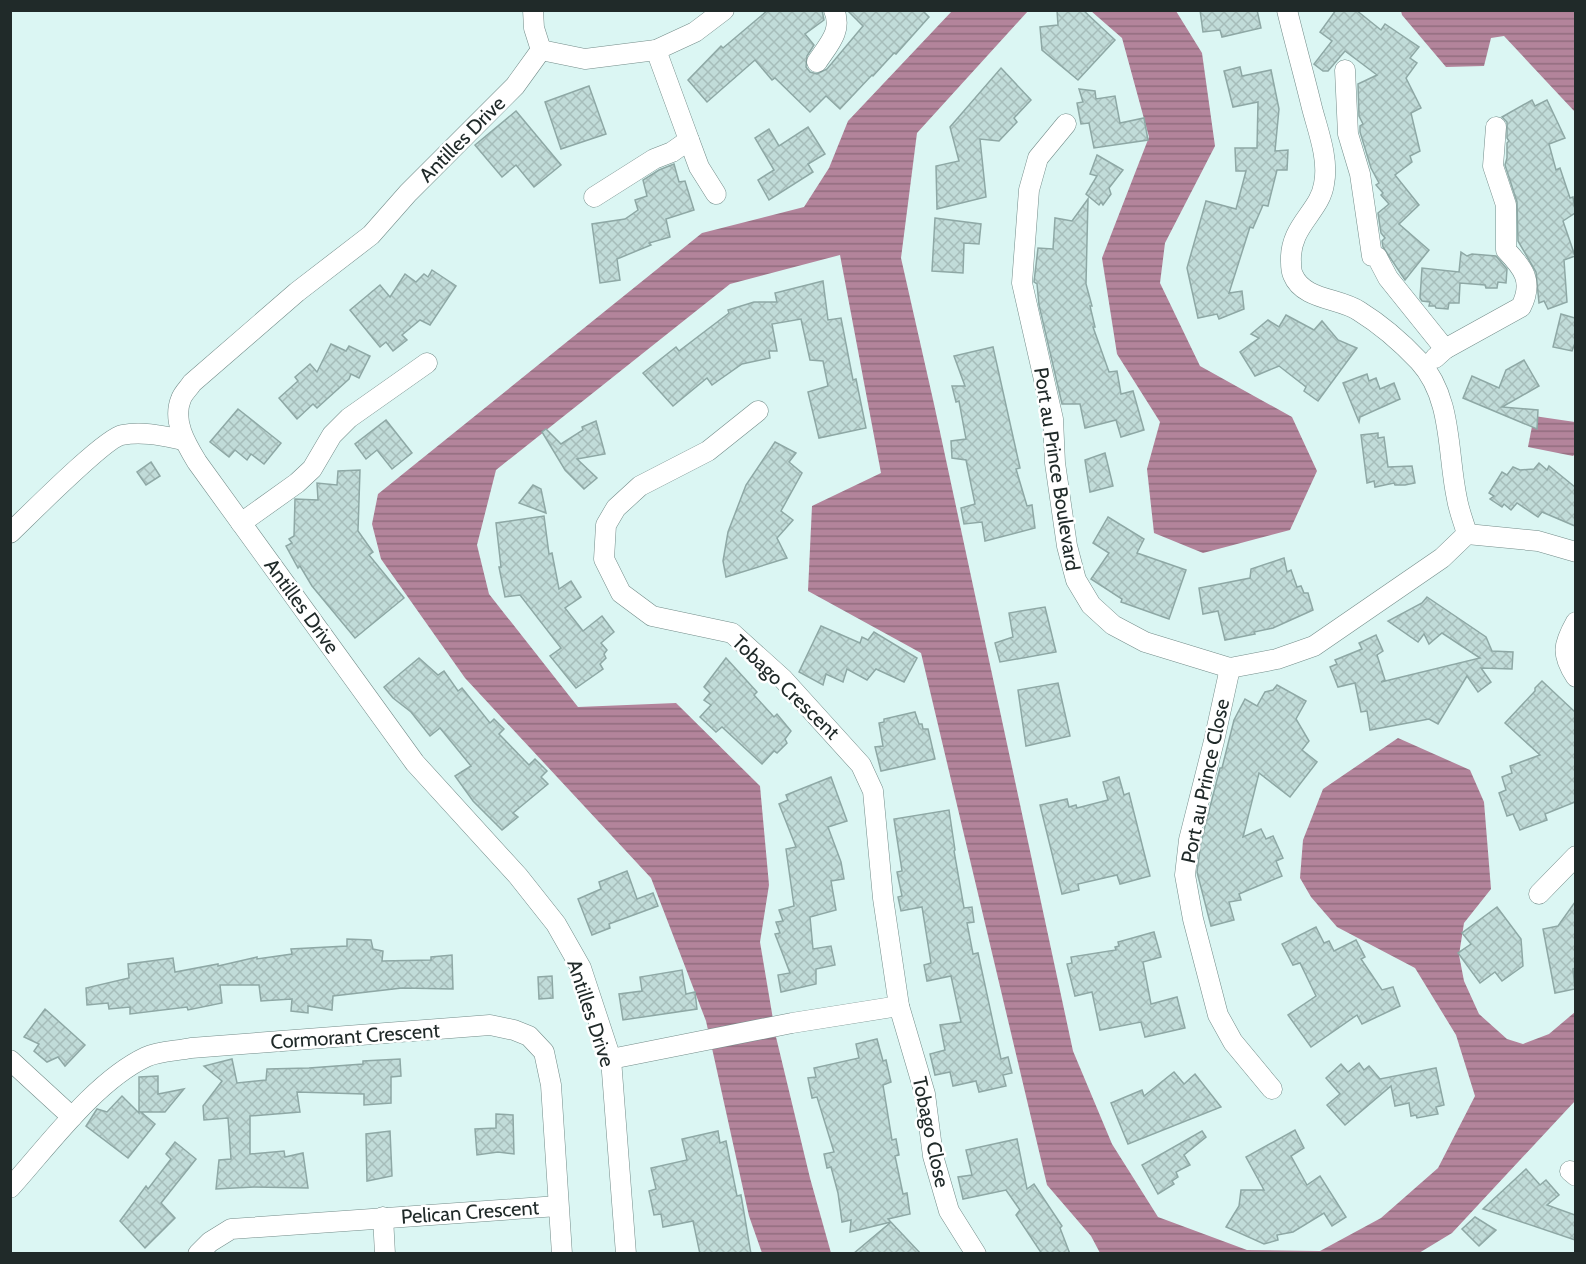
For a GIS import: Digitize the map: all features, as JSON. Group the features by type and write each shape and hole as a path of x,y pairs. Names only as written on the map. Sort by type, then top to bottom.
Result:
{"street":[{"path":"533,10 534,27 541,50 585,59 656,50 695,32 724,10"},
{"path":"817,62 836,34 837,17 834,10"},
{"path":"1287,10 1323,152 1325,183 1319,198 1305,217 1290,253 1292,273 1296,282 1327,299 1358,309 1419,361 1436,385 1449,441 1457,499 1467,534 1538,541 1575,552"},
{"name":"Antilles Drive","path":"541,50 515,86 408,192 371,235 297,292 192,383 181,399 179,419 183,440 415,763 518,876 556,924 581,968 611,1059 626,1254"},
{"path":"656,50 699,167 716,194"},
{"path":"1345,70 1348,134 1360,174 1372,256 1377,257 1388,278 1445,349"},
{"name":"Port au Prince Boulevard","path":"1066,124 1038,158 1029,190 1022,283 1053,420 1067,546 1076,580 1091,605 1113,625 1145,642 1230,668 1277,659 1314,646 1443,558 1467,534"},
{"path":"1424,368 1445,349 1521,307 1527,290 1523,269 1506,250 1506,205 1493,166 1496,127"},
{"path":"594,196 689,140"},
{"path":"241,523 297,483 312,469 332,435 349,418 427,363"},
{"name":"Tobago Crescent","path":"758,411 708,451 640,486 616,508 606,525 604,559 621,593 652,616 732,633 783,679 861,765 873,791 883,898 899,1006"},
{"path":"10,533 68,478 119,435 142,433 183,440"},
{"path":"1575,622 1566,641 1564,652 1567,664 1575,677"},
{"name":"Port au Prince Close","path":"1230,668 1189,840 1185,875 1192,919 1218,1015 1233,1042 1272,1089"},
{"path":"1539,894 1575,856"},
{"path":"611,1059 792,1023 899,1006"},
{"name":"Tobago Close","path":"899,1006 926,1094 933,1156 949,1211 976,1254"},
{"name":"Cormorant Crescent","path":"10,1188 72,1118 122,1070 148,1056 191,1048 490,1025 529,1036 544,1052 551,1085 562,1254"},
{"path":"10,1060 72,1118"},
{"name":"Pelican Crescent","path":"198,1254 210,1242 231,1229 558,1206"},
{"name":"Pelican Crescent","path":"383,1217 385,1254"}],"shaded area":[{"path":"952,11 1028,11 917,133 901,258 1073,1051 1112,1144 1158,1217 1247,1250 1320,1251 1381,1218 1438,1168 1475,1096 1456,1035 1415,968 1337,927 1311,897 1300,878 1303,840 1323,789 1398,738 1470,770 1484,802 1491,889 1464,923 1459,955 1464,981 1479,1014 1507,1039 1523,1044 1549,1034 1575,1012 1575,1101 1452,1233 1419,1253 1100,1253 1091,1236 1047,1185 921,653 808,591 812,506 881,473 840,255 730,284 496,470 477,545 489,594 578,707 676,703 760,786 769,885 760,942 776,1037 810,1178 831,1253 762,1253 749,1216 706,1021 651,878 465,678 381,559 372,524 378,494 702,233 804,207 829,168 848,121"},
{"path":"1091,11 1176,11 1202,53 1215,146 1165,243 1160,283 1200,366 1292,417 1317,471 1290,530 1203,553 1154,533 1147,469 1160,422 1117,354 1102,258 1149,137 1122,38"},
{"path":"1401,11 1575,11 1575,112 1504,36 1491,38 1484,66 1446,67"},
{"path":"1534,416 1575,422 1575,454 1573,456 1528,447"}],"building":[{"path":"768,10 822,10 824,20 805,34 814,45 807,56 806,67 810,72 817,74 827,69 863,26 847,10 922,10 929,17 896,54 894,53 840,109 826,96 810,112 775,78 772,80 755,60 707,102 688,80 721,46 723,48"},
{"path":"1057,10 1083,10 1115,40 1078,80 1042,50 1040,27 1058,25"},
{"path":"1200,10 1257,10 1261,28 1222,37 1220,30 1203,32"},
{"path":"1336,10 1356,10 1381,30 1385,24 1419,47 1410,58 1417,63 1406,78 1421,108 1411,113 1420,151 1410,156 1412,162 1395,175 1419,205 1399,224 1429,250 1405,280 1383,247 1382,241 1385,238 1381,233 1378,213 1389,204 1376,185 1379,183 1371,168 1360,132 1360,126 1363,124 1359,116 1358,84 1377,75 1345,51 1328,71 1323,71 1314,64 1332,41 1320,32"},
{"path":"1240,67 1242,76 1271,70 1279,109 1275,151 1288,150 1287,170 1277,170 1268,206 1263,205 1253,228 1250,227 1229,293 1242,291 1244,309 1219,319 1217,314 1198,318 1187,268 1206,201 1236,209 1246,171 1236,171 1235,148 1257,148 1258,102 1233,107 1224,71"},
{"path":"1001,68 1031,100 1014,118 1017,122 999,141 980,139 986,197 937,209 936,166 959,161 950,127"},
{"path":"589,86 606,134 561,149 545,102"},
{"path":"1079,89 1095,91 1096,99 1115,96 1120,123 1144,118 1148,140 1094,148 1089,123 1081,124 1077,103 1083,102"},
{"path":"1532,100 1535,106 1547,100 1565,138 1549,144 1556,170 1560,168 1570,198 1573,197 1575,210 1575,213 1563,221 1575,256 1564,260 1567,302 1548,309 1544,301 1539,303 1536,272 1518,241 1517,202 1505,165 1509,141 1507,122 1502,117"},
{"path":"516,111 561,165 534,187 516,165 502,177 475,145"},
{"path":"808,127 825,154 808,164 813,172 769,200 758,180 774,170 755,138 769,129 779,146"},
{"path":"1097,155 1123,170 1109,188 1111,194 1103,205 1101,202 1099,205 1086,194 1097,176 1090,174"},
{"path":"674,164 679,182 685,181 694,210 666,219 670,237 649,243 651,245 617,259 620,280 600,283 592,224 625,219 638,210 635,200 647,196 643,180"},
{"path":"1088,199 1086,284 1092,306 1090,306 1095,327 1093,327 1109,372 1117,371 1121,394 1133,391 1144,430 1121,437 1116,420 1085,428 1080,404 1062,404 1039,305 1037,284 1034,282 1038,248 1053,249 1055,218 1072,221"},
{"path":"935,218 981,224 979,244 964,243 963,273 932,271"},
{"path":"1461,252 1467,256 1472,254 1496,256 1507,269 1506,283 1498,282 1497,288 1486,288 1485,285 1460,283 1459,303 1449,303 1448,309 1429,306 1430,302 1422,301 1420,298 1422,268 1459,272"},
{"path":"432,270 456,286 430,325 420,320 402,335 407,340 393,351 386,342 380,347 350,310 380,285 390,297 405,274 416,282 424,274 428,277"},
{"path":"823,281 828,320 841,318 853,380 856,379 866,428 819,438 808,392 828,386 823,361 810,360 801,319 772,324 777,351 769,351 770,358 742,364 712,385 707,378 673,406 643,373 676,347 679,351 729,313 728,310 754,302 777,302 775,293"},
{"path":"1561,314 1575,318 1575,343 1572,351 1553,347"},
{"path":"1286,315 1314,330 1322,321 1338,340 1357,348 1318,401 1304,391 1306,387 1279,366 1255,376 1240,352 1259,338 1251,334 1268,320 1279,327"},
{"path":"331,344 346,351 349,346 370,356 359,378 351,374 349,379 317,408 313,404 297,419 279,398 298,381 295,377 310,364 317,372"},
{"path":"993,347 1020,468 1016,469 1027,506 1032,505 1035,528 985,541 982,522 964,524 961,508 975,504 966,460 952,458 951,441 966,439 959,401 956,402 952,386 965,386 954,356"},
{"path":"1524,360 1539,386 1502,407 1538,410 1537,429 1463,398 1472,376 1499,388 1506,370"},
{"path":"1367,374 1369,381 1376,378 1380,389 1394,383 1400,399 1360,417 1359,422 1343,383"},
{"path":"238,409 281,443 264,464 251,454 247,460 235,450 229,457 210,442"},
{"path":"386,420 412,453 392,469 377,450 366,459 355,444"},
{"path":"596,421 605,454 577,459 597,478 584,489 565,470 542,432 546,429 561,444 583,430 582,427"},
{"path":"1378,433 1378,438 1384,437 1388,467 1412,466 1415,483 1395,485 1394,483 1375,487 1374,481 1367,483 1361,435"},
{"path":"775,442 796,453 789,462 802,473 781,511 793,520 777,538 787,558 726,577 723,561 728,532 746,485"},
{"path":"1105,453 1113,486 1090,492 1085,460"},
{"path":"151,462 160,476 146,485 137,472"},
{"path":"1539,463 1547,470 1549,466 1575,487 1575,526 1542,512 1538,517 1517,503 1511,510 1504,504 1502,507 1490,499 1494,496 1489,493 1502,472 1507,475 1513,467 1520,470 1534,469"},
{"path":"360,470 358,531 373,552 369,555 404,598 355,638 312,586 300,566 298,568 286,546 292,543 289,539 294,536 295,499 318,500 317,483 337,485 338,471"},
{"path":"533,485 541,489 546,513 519,503"},
{"path":"544,516 549,554 552,553 559,589 571,581 581,597 565,608 583,631 602,616 614,632 601,643 607,650 604,654 606,658 600,664 603,669 576,688 550,656 561,648 520,595 505,597 499,567 501,567 496,523"},
{"path":"1108,517 1144,539 1137,553 1186,570 1169,619 1121,602 1122,599 1091,579 1109,553 1093,543"},
{"path":"1284,558 1287,572 1291,570 1297,587 1301,586 1304,593 1308,593 1313,610 1273,628 1225,640 1218,611 1203,614 1199,588 1250,578 1251,569"},
{"path":"1427,597 1486,637 1492,651 1513,652 1512,669 1481,668 1491,682 1478,692 1467,676 1438,724 1429,719 1370,730 1367,711 1361,712 1355,683 1338,687 1330,667 1337,664 1335,660 1362,649 1359,643 1376,635 1383,651 1377,655 1385,680 1381,682 1480,658 1442,633 1429,644 1424,634 1418,642 1388,621 1422,603"},
{"path":"1045,607 1056,652 1000,662 995,643 1013,637 1009,613"},
{"path":"821,626 860,643 862,637 868,640 874,632 917,658 904,682 876,669 867,680 847,669 843,682 826,674 823,685 799,672"},
{"path":"419,658 438,675 444,671 458,691 462,688 490,723 494,719 504,729 499,734 529,765 535,759 547,771 541,777 548,784 513,813 518,817 502,830 473,801 455,776 471,766 440,728 430,736 411,712 393,698 384,687"},
{"path":"726,658 757,692 754,695 774,717 777,714 791,731 785,739 787,743 777,753 774,751 762,764 722,727 716,732 700,717 711,705 704,700 710,693 704,687"},
{"path":"1542,681 1575,712 1575,802 1545,814 1547,820 1520,830 1513,814 1507,816 1499,793 1506,790 1502,777 1512,773 1510,766 1540,755 1505,723"},
{"path":"1058,683 1070,736 1026,746 1018,690"},
{"path":"1277,685 1306,701 1296,719 1309,741 1302,750 1317,762 1290,797 1259,773 1243,837 1261,829 1266,839 1273,836 1283,858 1276,861 1282,876 1239,894 1241,900 1229,902 1234,920 1211,926 1197,872 1201,842 1220,768 1222,768 1234,720 1245,699 1257,706 1265,692 1273,690"},
{"path":"915,712 919,724 922,724 923,729 928,729 935,759 881,771 875,747 883,746 879,723 884,722 884,719"},
{"path":"831,777 847,821 828,827 841,862 844,879 831,881 836,910 810,917 813,949 831,946 835,965 816,969 816,984 781,992 778,975 790,973 775,934 780,933 776,922 783,921 779,910 794,906 786,849 796,847 779,804 788,800 786,795"},
{"path":"1119,777 1124,795 1129,793 1150,876 1120,884 1117,875 1078,884 1079,890 1062,894 1040,805 1067,799 1069,807 1076,805 1077,808 1108,800 1103,782"},
{"path":"949,810 964,908 972,907 974,922 967,923 973,954 978,953 1001,1059 1008,1057 1012,1073 1003,1075 1006,1086 979,1092 976,1081 953,1086 950,1072 935,1075 930,1054 945,1050 940,1025 961,1022 951,976 927,981 924,965 931,963 922,907 901,911 898,897 902,896 897,872 902,871 894,819"},
{"path":"627,871 637,899 653,893 658,906 609,924 610,928 592,935 578,899 601,889 599,882"},
{"path":"1575,902 1575,968 1573,969 1575,989 1555,993 1543,929 1558,926"},
{"path":"1497,907 1521,939 1523,966 1502,981 1495,972 1480,983 1458,953 1471,944 1462,933"},
{"path":"1316,927 1324,943 1329,941 1334,951 1356,940 1365,957 1361,959 1382,990 1393,987 1400,1006 1362,1024 1357,1015 1311,1047 1288,1015 1316,996 1300,963 1293,965 1282,944"},
{"path":"1154,932 1161,957 1143,962 1151,1004 1177,997 1185,1028 1145,1037 1141,1022 1100,1030 1092,992 1075,996 1067,964 1072,963 1071,957 1116,950 1115,947 1119,946 1118,942"},
{"path":"347,939 371,940 373,949 383,951 382,961 431,960 431,957 452,955 453,989 402,988 333,996 332,1010 308,1006 308,1013 291,1011 292,999 261,1001 259,985 220,985 222,1003 188,1010 187,1007 130,1014 130,1007 109,1009 108,1003 87,1005 86,988 129,978 128,964 173,958 175,972 218,964 218,966 257,957 257,959 292,954 291,949 347,946"},
{"path":"682,970 686,994 695,992 697,1009 623,1020 619,994 642,991 640,977"},
{"path":"552,976 553,998 539,999 538,977"},
{"path":"45,1009 85,1045 65,1066 58,1057 47,1062 34,1051 39,1044 24,1037"},
{"path":"877,1039 883,1061 886,1060 891,1082 883,1085 892,1140 896,1139 899,1155 895,1156 903,1194 907,1193 910,1214 888,1219 891,1222 850,1232 851,1220 842,1222 838,1193 831,1167 827,1168 824,1154 834,1152 817,1097 812,1098 808,1078 816,1077 814,1068 859,1058 856,1044"},
{"path":"232,1059 237,1083 266,1080 267,1069 363,1064 363,1061 400,1059 401,1076 391,1077 391,1103 364,1105 364,1094 297,1092 300,1112 250,1116 250,1154 284,1151 285,1157 303,1153 308,1188 216,1189 219,1160 231,1159 228,1118 204,1120 203,1106 222,1081 204,1066"},
{"path":"1359,1063 1364,1070 1369,1066 1380,1079 1436,1068 1444,1105 1436,1107 1438,1114 1417,1118 1416,1115 1411,1116 1409,1103 1395,1106 1391,1086 1345,1125 1327,1105 1340,1094 1326,1078 1341,1064 1348,1072"},
{"path":"1174,1072 1184,1084 1195,1074 1221,1107 1128,1144 1111,1103 1142,1090 1144,1096"},
{"path":"158,1076 158,1094 184,1089 165,1112 141,1112 155,1124 128,1158 86,1126 97,1109 107,1112 122,1096 139,1113 139,1077"},
{"path":"496,1114 513,1115 514,1154 498,1152 477,1155 475,1129 496,1128"},
{"path":"1295,1130 1304,1148 1291,1156 1307,1185 1320,1176 1346,1217 1332,1226 1324,1213 1293,1232 1277,1235 1278,1240 1264,1244 1226,1227 1239,1206 1241,1190 1264,1190 1246,1157"},
{"path":"390,1131 392,1176 367,1181 366,1134"},
{"path":"718,1131 720,1143 726,1141 737,1196 741,1195 751,1254 700,1254 693,1221 663,1227 661,1214 654,1215 649,1191 656,1189 651,1168 687,1160 682,1139"},
{"path":"1202,1131 1206,1137 1184,1155 1190,1165 1176,1172 1178,1177 1172,1181 1174,1184 1158,1194 1142,1165"},
{"path":"1017,1139 1027,1189 1034,1184 1062,1226 1060,1228 1070,1254 1042,1254 1016,1215 1020,1210 1006,1190 963,1199 958,1177 972,1175 966,1150"},
{"path":"175,1142 196,1159 161,1203 175,1218 145,1248 120,1221 146,1186 148,1189 171,1159 166,1154"},
{"path":"1526,1169 1540,1185 1546,1180 1559,1195 1547,1205 1575,1215 1575,1240 1483,1209"},
{"path":"1475,1217 1496,1230 1479,1246 1462,1229"},
{"path":"891,1222 921,1254 853,1254"}]}
